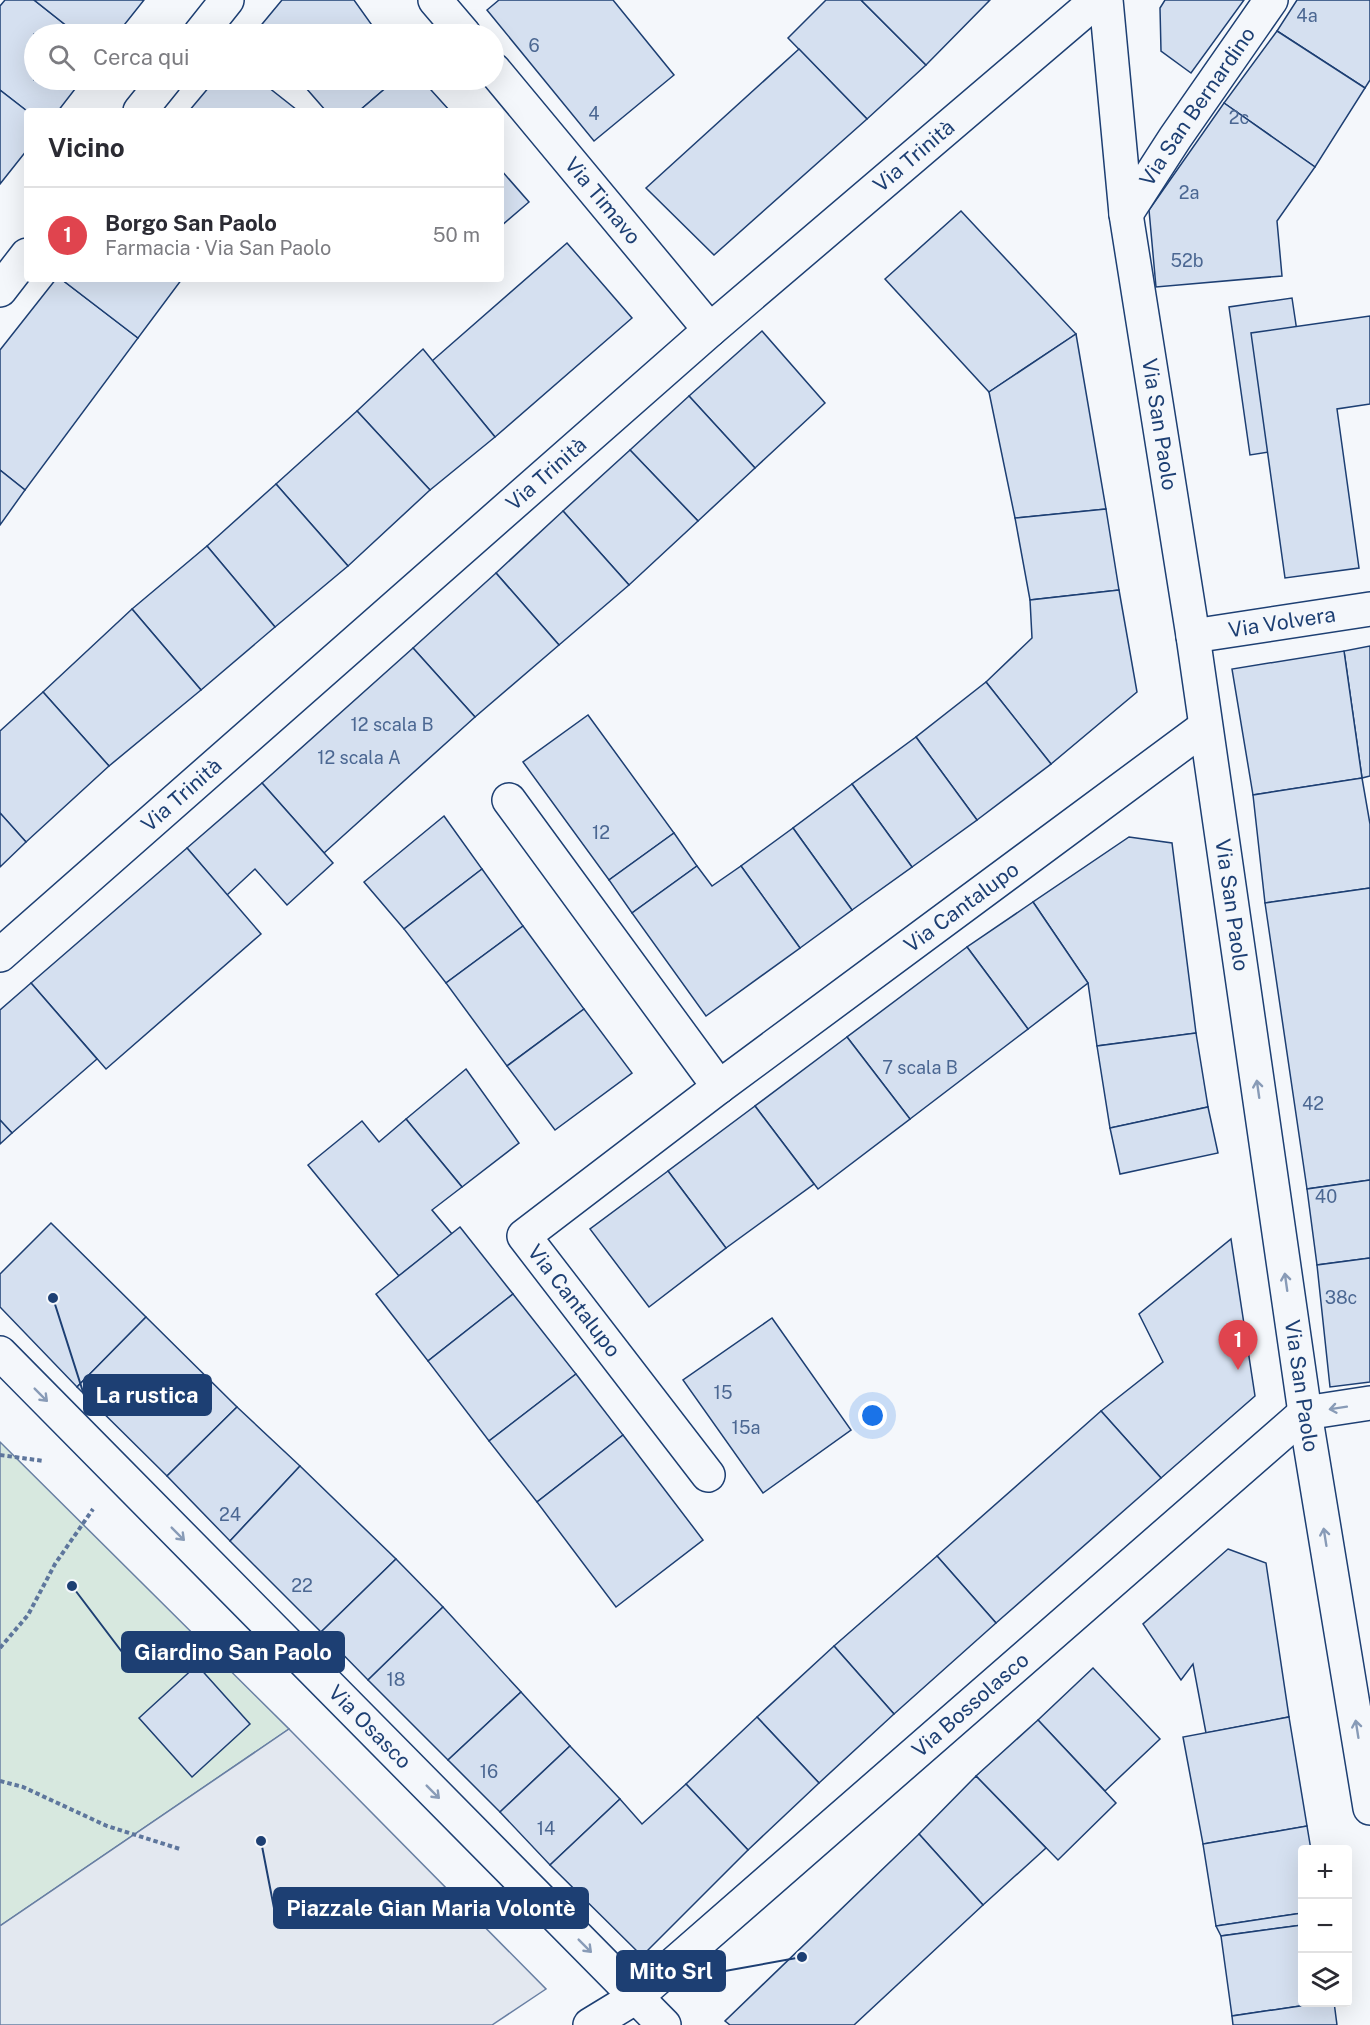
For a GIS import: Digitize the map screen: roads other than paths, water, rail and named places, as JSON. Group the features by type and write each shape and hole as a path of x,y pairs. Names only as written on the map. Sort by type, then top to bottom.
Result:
{"street":[{"path":"208,24 227,0"},
{"path":"435,0 455,24"},
{"name":"Via Trinità","path":"0,955 710,330 1097,0"},
{"name":"Via San Paolo","path":"1106,0 1126,214 1193,636 1305,1413 1370,1808"},
{"name":"Via San Bernardino","path":"1126,214 1175,138 1271,0"},
{"name":"Via Timavo","path":"504,82 710,330"},
{"path":"142,108 157,90"},
{"path":"0,290 24,259"},
{"name":"Via Volvera","path":"1193,636 1370,609"},
{"name":"Via Cantalupo","path":"708,1474 524,1236 719,1087 1205,727"},
{"path":"509,800 719,1087"},
{"name":"Via Osasco","path":"0,1353 117,1472 631,2011 664,2025"},
{"path":"1305,1413 1370,1404"},
{"name":"Via Bossolasco","path":"590,2025 631,2011 1305,1413"}],"place":[{"name":"La rustica","path":"53,1298"},
{"name":"Borgo San Paolo","path":"1238,1370"},
{"name":"Giardino San Paolo","path":"72,1586"},
{"name":"Piazzale Gian Maria Volontè","path":"261,1841"},
{"name":"Mito Srl","path":"802,1957"}]}
